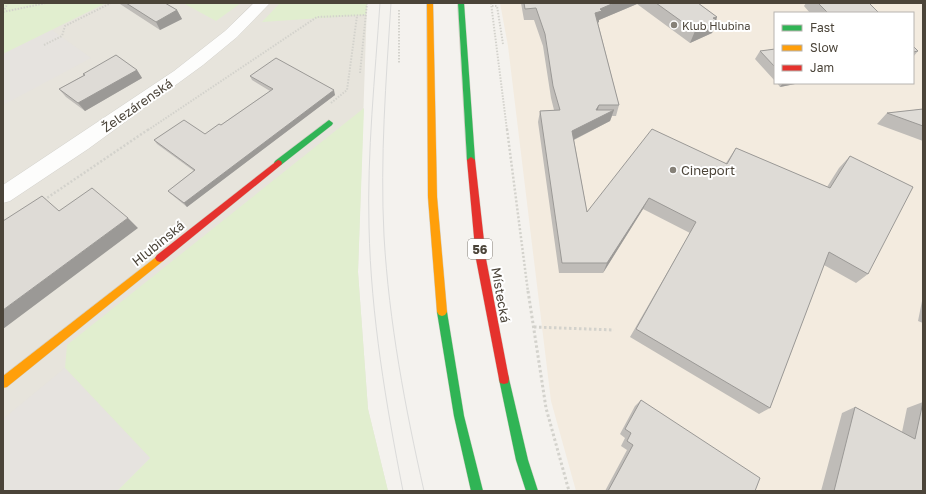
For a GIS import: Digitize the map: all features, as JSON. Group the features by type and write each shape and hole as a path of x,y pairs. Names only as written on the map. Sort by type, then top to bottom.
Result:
{"main road":[{"path":"430,3 432,186 439,276 450,363 470,464 477,491"},
{"name":"Místecká","path":"461,3 472,176 482,259 498,355 522,460 532,491"},
{"name":"Hlubinská","path":"3,382 329,123"}],"street":[{"name":"Železárenská","path":"3,195 35,176 190,68 242,25 262,3"}],"path":[{"path":"3,12 8,3"},
{"path":"3,12 46,3"},
{"path":"44,46 62,36 65,26 111,3"},
{"path":"360,73 367,3"},
{"path":"492,4 497,6 503,44"},
{"path":"492,4 500,82 546,408 569,491"},
{"path":"398,64 399,10"},
{"path":"42,201 317,17 366,15"},
{"path":"329,123 315,115 347,90 357,16"},
{"path":"534,327 614,330"}],"shaded area":[{"path":"3,3 367,3 358,272 368,409 388,491 3,491"},
{"path":"500,3 923,3 923,491 576,491 551,401 508,46"},
{"path":"52,30 91,58 3,105 3,54"},
{"path":"65,368 150,458 117,491 3,491 3,419"}],"green space":[{"path":"3,3 106,3 3,54"},
{"path":"183,3 241,3 216,21"},
{"path":"280,3 367,3 366,15 262,22"},
{"path":"364,108 358,272 368,409 388,491 117,491 150,458 65,368 67,345"}],"building":[{"path":"126,3 165,3 177,10 156,22"},
{"path":"524,3 614,3 600,9 602,11 595,13 619,105 599,105 596,110 614,110 572,131 587,212 652,129 727,164 736,148 830,188 850,156 913,187 868,274 829,252 770,408 636,329 696,222 649,198 607,263 562,263 540,111 560,110 553,86 545,34 536,8 525,9"},
{"path":"656,3 698,3 717,17 713,18 718,21 695,31"},
{"path":"818,3 869,3 878,12 827,12"},
{"path":"774,49 774,66 760,51"},
{"path":"116,55 137,70 78,103 59,89 85,75 83,74"},
{"path":"276,58 334,90 184,203 168,191 195,170 154,140 184,120 205,134 219,124 221,125 273,89 250,76"},
{"path":"923,109 923,126 887,113"},
{"path":"92,188 128,218 3,310 3,221 42,196 59,211"},
{"path":"641,400 760,478 755,491 608,491 633,445 627,441 631,433 625,429"},
{"path":"923,402 923,491 834,491 855,407 915,439"}],"tram line":[{"path":"380,3 369,171 370,260 380,360 403,491"},
{"path":"391,3 383,149 383,207 386,268 399,364 410,428 424,491"}],"traffic: fast":[{"path":"461,3 471,160"},
{"path":"278,163 329,123"},
{"path":"442,312 459,416 477,491"},
{"path":"504,379 522,460 532,491"}],"traffic: slow":[{"path":"430,3 432,197 442,312"},
{"path":"3,383 160,258"}],"traffic: jam":[{"path":"471,160 481,259 504,379"},
{"path":"160,258 278,163"}],"place":[{"name":"Klub Hlubina","path":"674,25"},
{"name":"Cineport","path":"673,170"}]}
